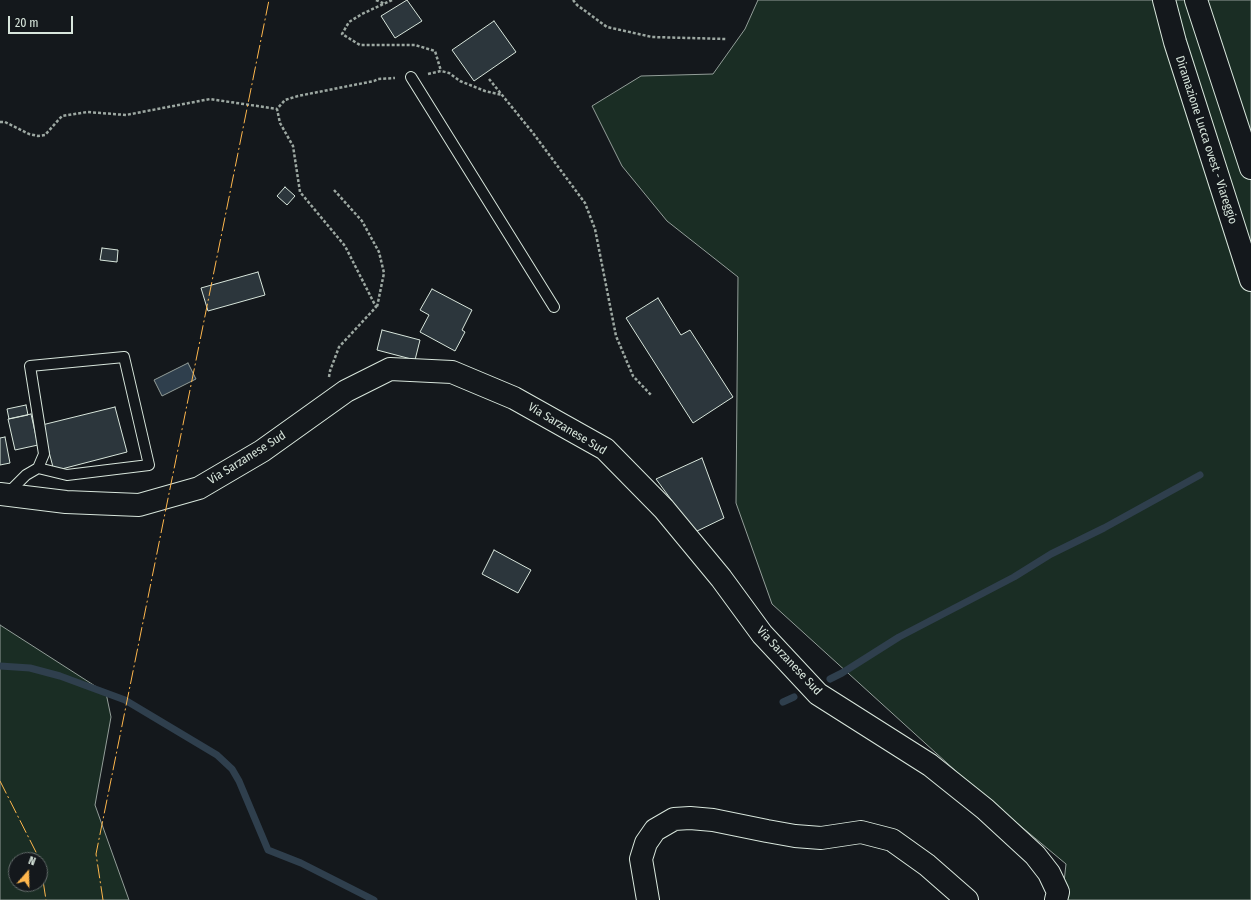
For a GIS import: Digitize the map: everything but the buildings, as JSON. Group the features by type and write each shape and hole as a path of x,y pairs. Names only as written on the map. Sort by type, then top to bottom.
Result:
{"main road":[{"name":"Diramazione Lucca ovest - Viareggio","path":"1164,0 1175,42 1251,280"},
{"path":"1199,9 1251,168"},
{"name":"Via Sarzanese Sud","path":"3,495 66,502 139,505 199,488 262,451 346,391 390,369 452,372 514,398 605,449 664,509 721,578 762,634 818,694 930,765 985,809 1040,861 1049,873 1058,892 1056,900"},
{"path":"648,900 641,859 646,843 656,830 674,820 690,818 714,820 794,836 821,838 860,832 892,840 927,865 966,900"}],"lane":[{"path":"411,77 554,307"},
{"path":"3,495 26,475 38,468 44,454 30,366 124,357 149,465 67,475 38,468"}],"path":[{"path":"376,0 385,4"},
{"path":"392,0 362,14 349,22 342,34 360,46 415,45 435,51 441,71"},
{"path":"573,0 577,5 607,27 652,37 726,39"},
{"path":"577,0 577,5"},
{"path":"376,307 345,246 300,192 293,146 280,123 277,109 284,100 298,96 378,79 411,77 441,71 460,81 485,91 502,95"},
{"path":"489,79 533,133 585,203 596,229 616,336 633,376 651,395"},
{"path":"0,122 4,122 29,134 38,136 45,135 62,116 86,112 126,115 210,99 277,109"},
{"path":"327,404 330,371 339,347 376,307 384,273 379,252 362,221 334,190"}],"green space":[{"path":"758,0 1251,0 1251,900 1062,900 1066,864 969,783 772,604 736,503 738,277 667,221 622,166 592,106 641,76 713,74 745,29"},
{"path":"0,625 106,693 111,717 95,805 129,900 0,900"}],"water":[{"path":"188,363 196,379 162,396 154,380"}],"waterway":[{"path":"830,679 899,637 1014,577 1051,554 1104,528 1200,475"},
{"path":"0,666 30,668 60,676 125,700 217,755 232,769 239,781 268,850 301,863 374,900"},
{"path":"783,702 794,697"}],"power":[{"path":"103,900 96,854 269,0"},
{"path":"0,781 36,852"},
{"path":"45,892 46,900"}]}
